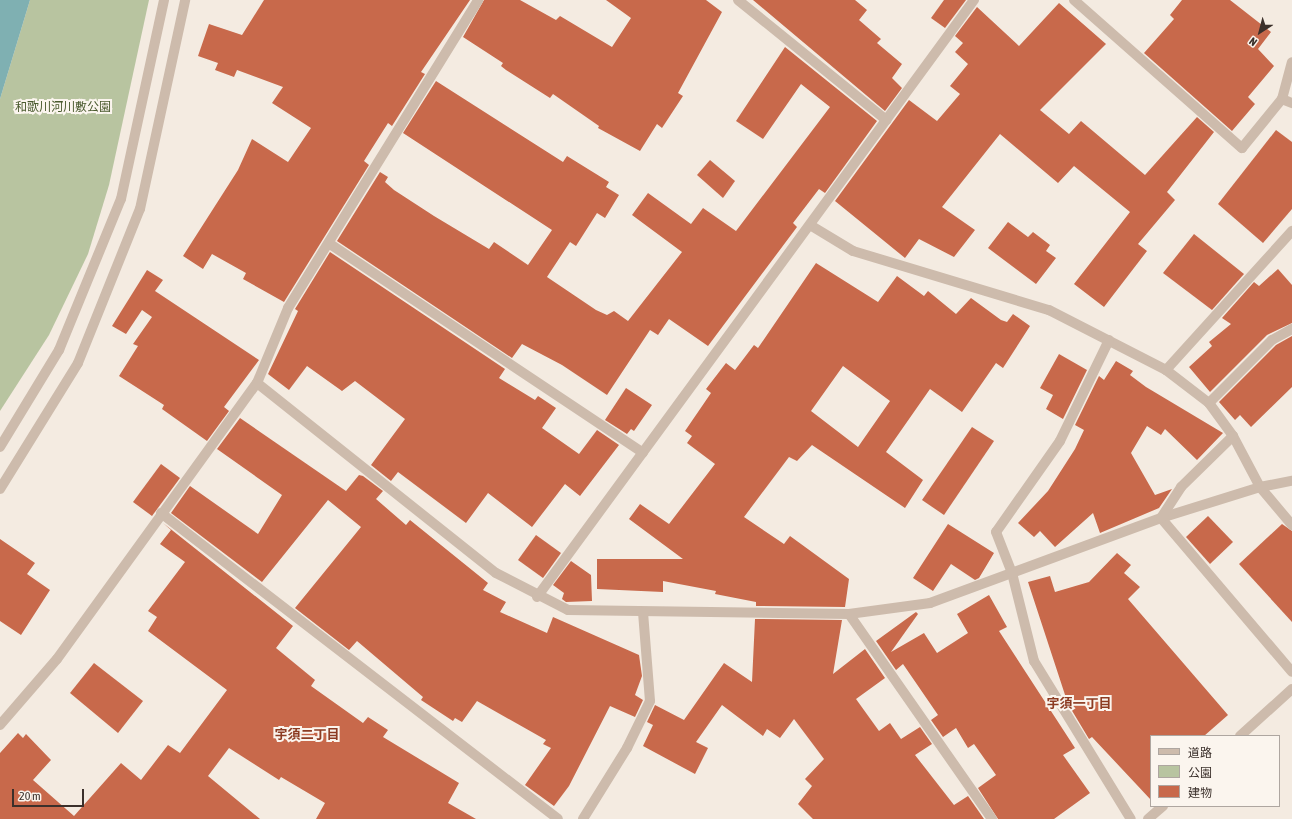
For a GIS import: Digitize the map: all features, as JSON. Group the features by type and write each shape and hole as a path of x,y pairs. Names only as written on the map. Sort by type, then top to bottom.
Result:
{"street":[{"path":"0,448 59,350 121,199 164,0"},
{"path":"0,488 78,363 140,209 186,0"},
{"path":"0,725 57,659 161,513 257,383 288,308 330,244 478,0"},
{"path":"738,0 886,120"},
{"path":"537,597 974,0"},
{"path":"1074,0 1242,148 1287,101 1292,62"},
{"path":"810,225 853,251 1049,310 1166,370 1209,402 1233,436 1260,487 1292,525"},
{"path":"1166,370 1292,230"},
{"path":"330,244 643,453"},
{"path":"1209,402 1272,340 1292,329"},
{"path":"1109,340 1060,441 996,532 1012,573 1034,661 1131,819"},
{"path":"257,383 496,573 537,597 568,610 848,614 930,602 1162,518 1260,487 1292,481"},
{"path":"1162,518 1181,488 1233,436"},
{"path":"161,513 558,819"},
{"path":"1162,518 1292,672"},
{"path":"583,819 627,748 650,701 643,612"},
{"path":"848,614 992,819"},
{"path":"1241,735 1292,689"},
{"path":"1148,819 1161,807"}],"green space":[{"name":"和歌川河川敷公園","path":"30,0 149,0 109,185 88,254 49,335 0,411 0,99"}],"water":[{"path":"0,0 30,0 0,99"}],"building":[{"path":"264,0 470,0 421,72 425,74 392,126 388,123 364,161 369,165 284,302 243,279 246,273 212,254 203,269 183,256 238,170 252,139 288,162 311,128 272,103 283,87 237,70 234,77 215,70 218,63 198,56 209,24 242,35"},
{"path":"484,0 520,0 556,20 560,16 612,47 631,18 606,0 706,0 722,12 678,93 683,96 662,128 657,124 640,151 598,128 599,126 553,94 550,98 506,70 501,66 503,63 463,37"},
{"path":"753,0 855,0 867,10 859,20 881,39 877,43 902,64 892,78 902,88 885,111"},
{"path":"944,0 966,0 945,28 931,18"},
{"path":"1182,0 1230,0 1271,32 1258,49 1274,66 1248,97 1255,104 1232,131 1144,53 1174,19 1170,15"},
{"path":"1059,3 1106,44 1040,110 1069,134 1081,121 1145,175 1197,117 1214,132 1167,192 1175,200 1138,244 1147,251 1104,307 1074,284 1130,212 1074,166 1058,183 1000,134 942,207 975,230 954,257 919,239 905,258 835,201 909,100 937,121 960,94 950,86 968,64 955,52 963,43 955,36 977,7 1019,46"},
{"path":"785,47 877,121 825,193 819,189 793,223 797,227 708,346 669,319 658,335 650,330 607,395 562,365 522,344 512,358 337,241 380,172 388,177 385,182 394,190 434,216 489,249 494,242 528,265 552,230 403,133 436,81 563,162 567,156 609,182 606,187 619,195 605,218 597,213 576,246 570,242 547,277 596,310 607,315 614,311 628,321 682,252 632,215 648,193 691,224 703,208 736,231 830,107 801,84 763,139 736,121"},
{"path":"1276,130 1292,142 1292,209 1263,243 1218,204"},
{"path":"710,160 735,181 723,198 697,175"},
{"path":"1008,222 1028,237 1033,232 1050,245 1046,251 1056,258 1036,284 988,248"},
{"path":"1194,234 1244,274 1212,310 1163,273"},
{"path":"330,252 505,369 499,378 535,400 538,396 556,408 542,428 579,454 597,430 619,445 580,496 565,484 532,527 488,493 466,523 398,472 391,481 371,465 405,419 355,381 342,391 307,366 289,390 268,374 298,311 295,309"},
{"path":"816,263 878,302 897,276 924,296 928,291 956,314 971,298 1001,320 1007,322 1013,314 1030,326 1003,368 996,363 962,412 930,389 886,452 923,480 905,508 812,445 797,461 789,457 744,517 784,544 790,536 849,579 845,607 756,606 756,602 715,594 716,591 663,581 663,592 597,589 597,559 683,559 629,519 640,504 669,524 715,464 687,443 692,436 685,431 711,393 706,389 726,363 735,370 754,345 758,348","holes":["843,366 890,401 858,447 811,411"]},
{"path":"1278,269 1292,285 1292,323 1267,335 1210,392 1189,367 1212,346 1209,342 1231,324 1222,318 1254,282 1259,286"},
{"path":"147,270 163,280 155,291 259,360 224,407 229,411 207,441 162,409 164,405 119,376 138,346 133,344 152,317 142,310 126,334 112,326"},
{"path":"1292,336 1292,387 1251,427 1240,415 1235,420 1219,402 1276,345"},
{"path":"1059,354 1087,370 1063,419 1046,409 1053,395 1040,388"},
{"path":"1116,361 1133,371 1130,375 1146,387 1223,433 1197,460 1165,429 1161,435 1147,426 1131,453 1155,495 1172,489 1159,508 1100,533 1093,513 1055,547 1040,531 1034,537 1018,523 1048,491 1075,449 1084,430 1075,425 1099,376 1104,380"},
{"path":"626,388 652,405 634,431 631,429 627,434 605,420"},
{"path":"240,418 346,491 359,475 363,476 383,491 376,499 406,525 410,520 488,583 483,590 506,602 500,612 547,633 553,617 639,655 642,676 635,695 643,700 635,717 610,706 569,786 554,806 525,785 551,748 543,744 546,740 477,701 462,722 455,718 453,721 421,700 423,697 357,641 349,650 295,608 361,527 328,500 262,582 171,513 190,486 258,534 282,495 217,449"},
{"path":"972,427 994,441 944,515 922,500"},
{"path":"161,464 180,478 152,516 133,502"},
{"path":"1208,516 1233,542 1210,564 1186,537"},
{"path":"163,523 293,626 276,648 315,680 311,686 363,723 368,717 388,730 383,737 459,783 448,803 476,819 316,819 325,803 281,777 279,780 229,748 208,776 260,819 0,819 0,753 18,733 23,738 26,734 51,760 33,780 74,816 121,763 141,780 168,745 180,753 227,690 148,631 157,617 148,611 185,562 160,544 171,530"},
{"path":"948,524 994,553 979,578 975,580 951,564 933,591 913,578"},
{"path":"1282,524 1292,531 1292,622 1239,564"},
{"path":"536,535 561,553 543,578 518,560"},
{"path":"0,539 35,563 27,574 50,590 21,635 0,621"},
{"path":"1117,553 1131,565 1124,573 1140,587 1128,599 1228,715 1205,735 1150,735 1150,799 1092,737 1089,739 1068,704 1028,582 1050,576 1055,592 1089,582"},
{"path":"571,561 591,575 592,601 566,602 562,599 564,593 553,585"},
{"path":"989,595 1007,627 999,631 1075,748 1063,755 1090,793 1054,819 998,819 978,788 996,775 974,744 968,748 956,728 943,737 931,720 938,715 903,664 896,670 876,641 916,612 918,614 891,652 924,633 937,653 968,633 957,614"},
{"path":"755,619 842,620 833,674 865,649 885,678 856,699 879,731 890,723 901,739 920,727 932,744 915,755 954,805 968,796 984,819 813,819 798,804 812,786 805,779 824,759 794,719 780,738 767,729 763,736 722,705 696,742 708,748 695,774 643,746 653,725 647,722 655,705 684,720 724,663 752,682"},
{"path":"94,663 143,701 118,733 70,693"}],"district":[{"name":"宇須一丁目","path":"1079,704"},
{"name":"宇須二丁目","path":"307,735"}]}
